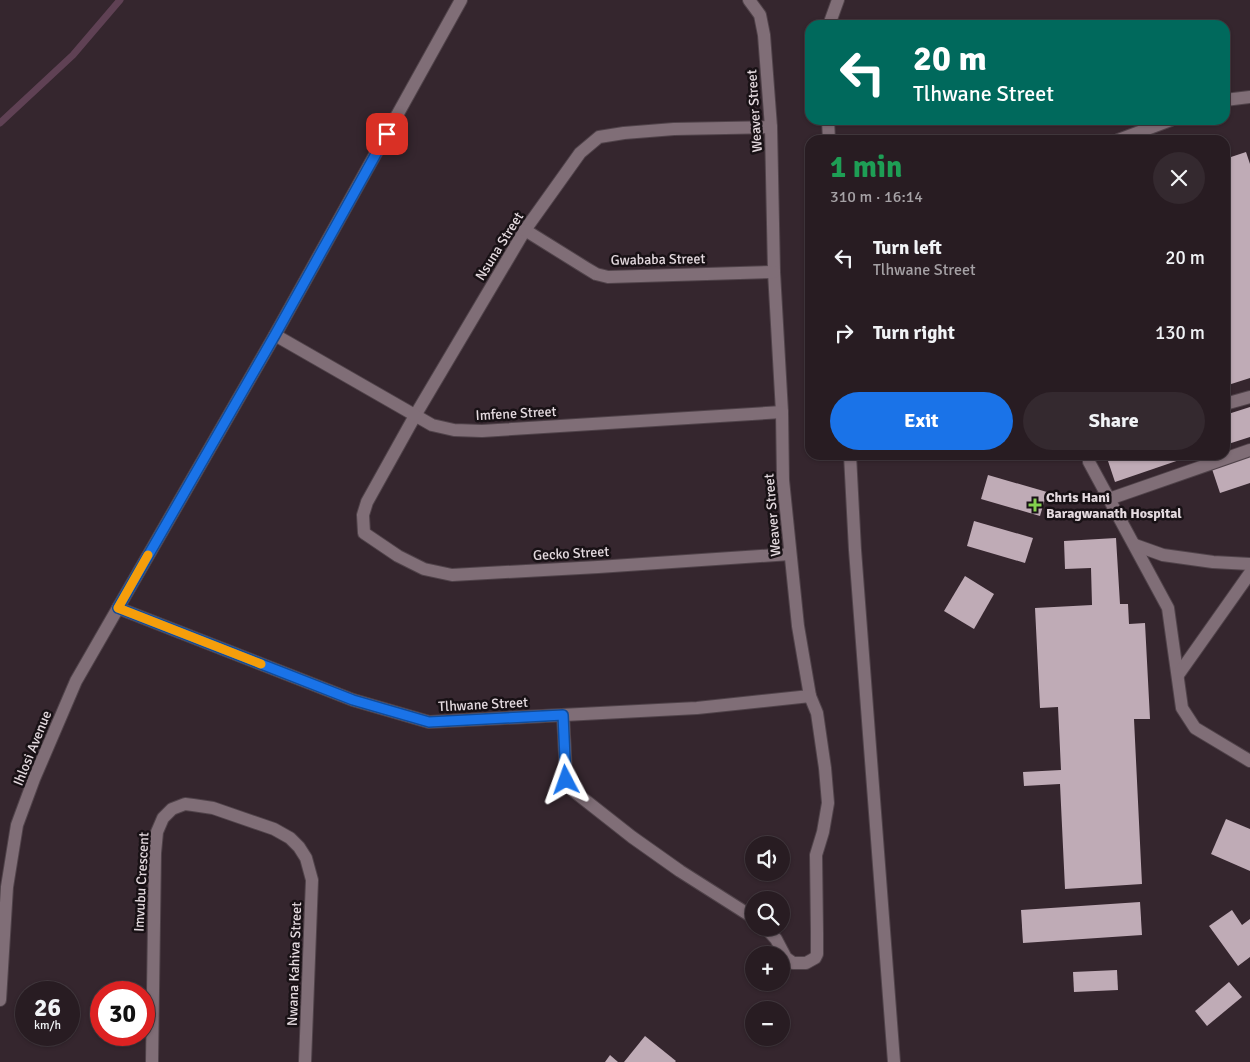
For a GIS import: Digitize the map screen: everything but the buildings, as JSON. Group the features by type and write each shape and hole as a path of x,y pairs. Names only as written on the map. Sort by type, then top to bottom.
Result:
{"street":[{"name":"Ihlosi Avenue","path":"0,1000 8,887 17,826 34,778 76,681 275,335 461,0"},
{"name":"Weaver Street","path":"749,0 760,15 764,35 771,128 774,272 782,412 783,480 790,554 798,626 810,696 817,713 828,803 823,832 816,855 817,954 815,958 806,963 793,963 786,958 773,936"},
{"path":"831,20 838,0"},
{"path":"1230,99 1250,97"},
{"path":"1131,135 1158,125"},
{"name":"Nsuna Street","path":"364,533 363,515 367,502 416,414 525,230 580,153 599,137 674,130 771,128"},
{"name":"Gwababa Street","path":"525,230 596,274 608,277 774,272"},
{"name":"Imfene Street","path":"275,335 416,414 432,425 454,430 482,431 782,412"},
{"path":"1230,403 1250,397"},
{"path":"1230,457 1250,450"},
{"path":"850,460 894,1062"},
{"path":"1109,499 1221,460"},
{"path":"1089,462 1168,608 1182,708 1195,728 1250,761"},
{"name":"Gecko Street","path":"364,533 398,556 424,569 452,575 790,554"},
{"path":"1135,545 1163,555 1213,562 1250,564"},
{"path":"1178,675 1250,573"},
{"name":"Tlhwane Street","path":"118,608 353,700 429,722 698,708 810,696"},
{"path":"563,715 566,774 571,789 632,837 680,871 745,912"},
{"name":"Imvubu Crescent","path":"152,1062 155,853 157,832 163,818 172,809 185,804 212,808 274,830 290,838 300,846 309,868"},
{"name":"Nwana Kahiva Street","path":"305,1062 312,880 309,868"}],"waterway":[{"path":"0,123 73,55 120,0"}],"slow traffic":[{"path":"148,555 118,608 261,664"}],"place":[{"name":"Chris Hani Baragwanath Hospital","path":"1035,505"}],"route":[{"path":"387,134 275,335 118,608 353,700 429,722 563,715 566,780"}]}
